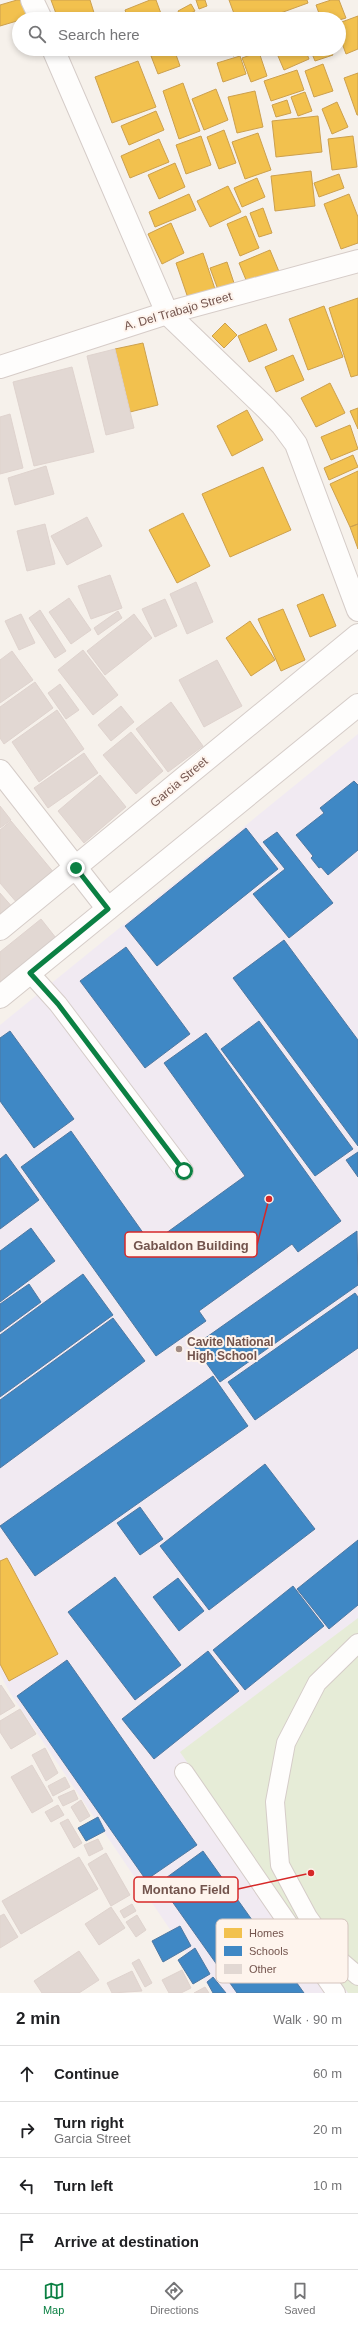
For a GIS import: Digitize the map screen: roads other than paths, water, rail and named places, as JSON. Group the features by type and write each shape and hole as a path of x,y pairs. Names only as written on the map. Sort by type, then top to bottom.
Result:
{"street":[{"path":"32,0 38,12"},
{"path":"57,56 167,313 282,425 296,444 358,610"},
{"name":"A. Del Trabajo Street","path":"0,367 167,313 358,261"},
{"name":"Garcia Street","path":"0,929 358,635"},
{"path":"0,996 358,705"},
{"path":"0,771 108,909"}],"lane":[{"path":"30,973 58,1004 184,1171"},
{"path":"309,1919 280,1865 275,1802 286,1743 317,1683 358,1643"},
{"path":"184,1772 285,1919"},
{"path":"348,1966 358,1976"},
{"path":"329,1983 336,1993"}],"place":[{"name":"Gabaldon Building","path":"269,1199"},
{"name":"Cavite National High School","path":"179,1349"},
{"name":"Montano Field","path":"311,1873"}]}
